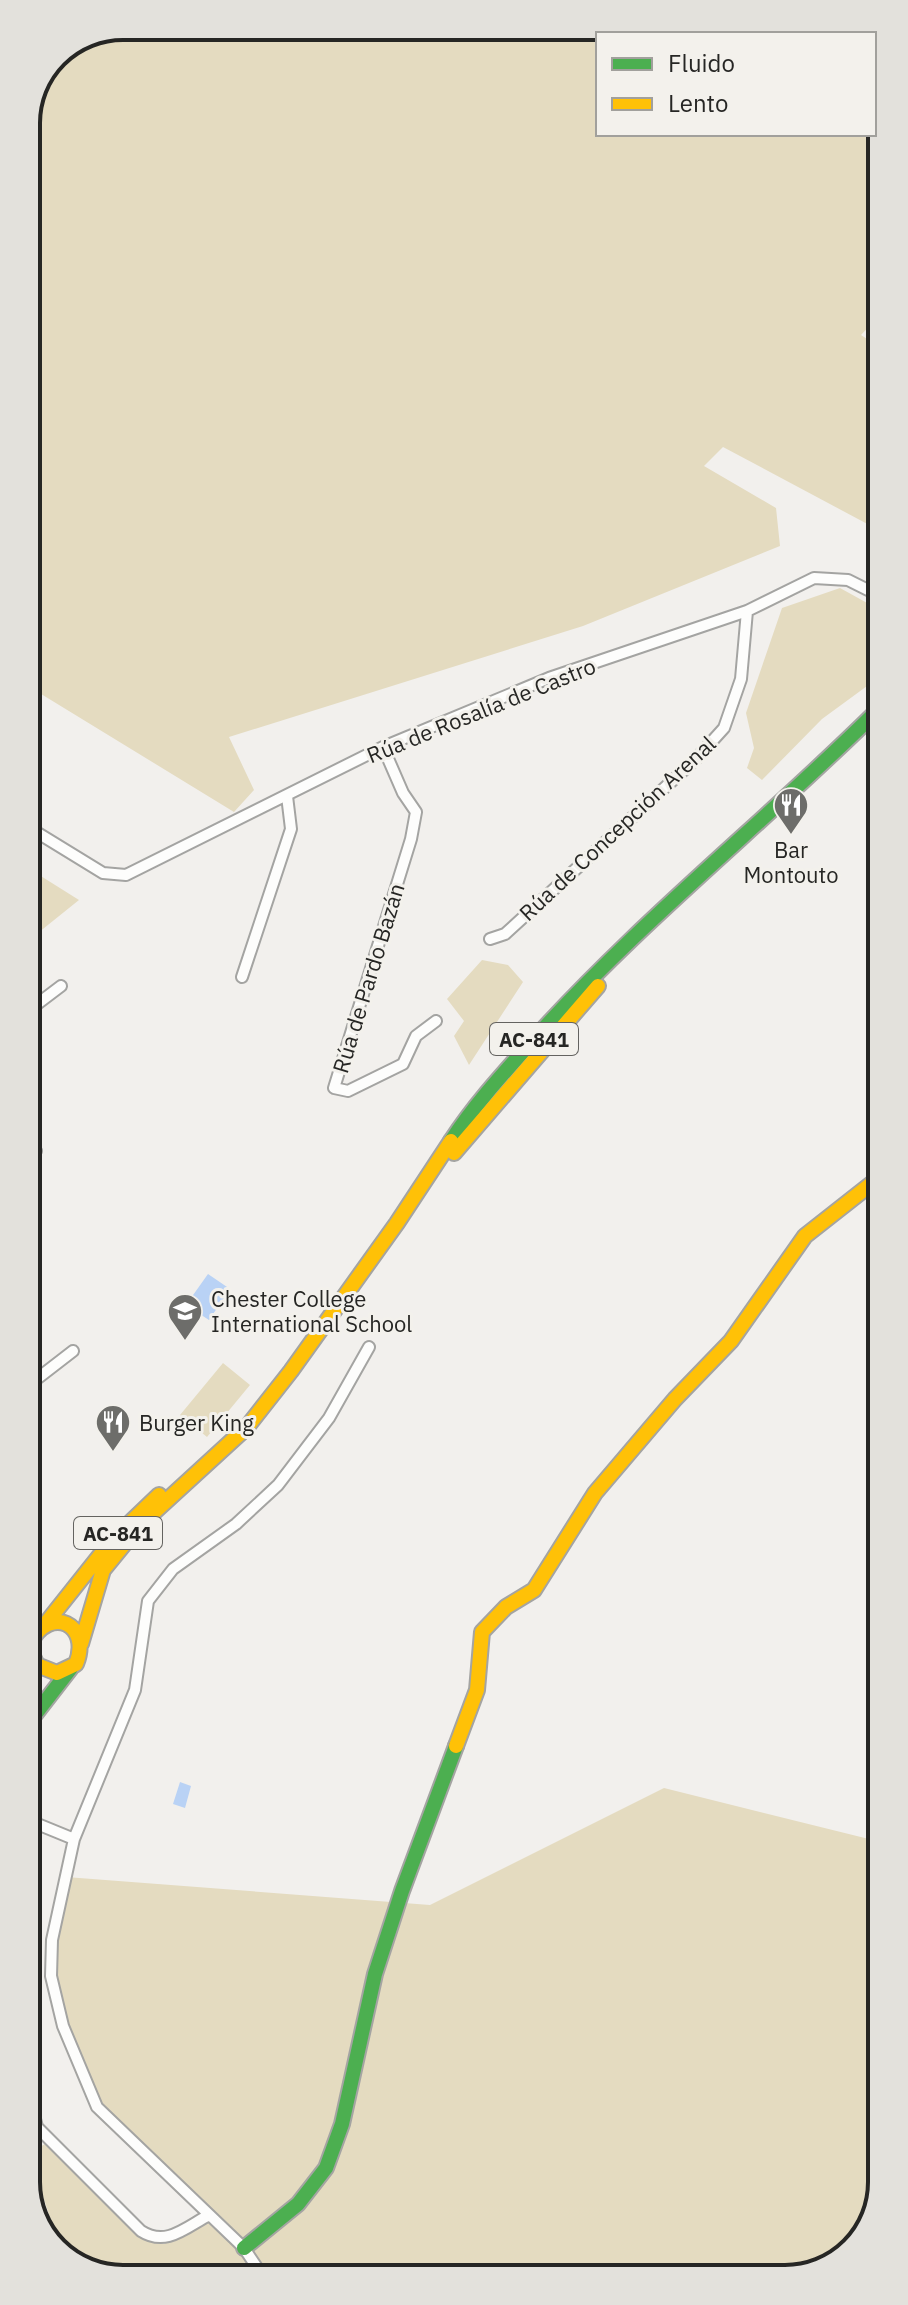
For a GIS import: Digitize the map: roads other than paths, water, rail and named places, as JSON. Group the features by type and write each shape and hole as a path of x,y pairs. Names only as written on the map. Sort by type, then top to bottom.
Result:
{"main road":[{"name":"AC-841","path":"40,1708 79,1658 103,1570 139,1526 247,1427 397,1223 470,1112 558,1012 631,937 804,783 868,720"},
{"path":"244,2248 298,2204 326,2168 342,2124 375,1974 397,1905 477,1690 482,1632 506,1607 534,1590 595,1493 645,1432 731,1341 805,1236 868,1186"},
{"name":"AC-841","path":"40,1623 134,1514 192,1470 207,1463"},
{"path":"40,1624 62,1622 69,1625 80,1636 81,1644"},
{"name":"AC-841","path":"40,1667 50,1672 71,1668"}],"street":[{"name":"Rúa de Rosalía de Castro","path":"40,834 103,873 126,875 383,747 549,678 747,611 814,578 848,580 868,590"},
{"name":"Rúa de Concepción Arenal","path":"490,939 505,934 696,759 724,728 741,679 747,611"},
{"name":"Rúa de Pardo Bazán","path":"383,747 403,793 416,812 411,839 334,1088 348,1091 403,1064 416,1036 436,1021"},
{"path":"242,977 291,829 287,796"},
{"path":"40,1002 61,986"},
{"path":"255,2265 244,2248 97,2107 63,2026 51,1976 52,1940 74,1839 135,1690 148,1601 173,1569 236,1524 278,1485 329,1418 369,1347"},
{"path":"40,1376 73,1351"},
{"path":"40,1825 74,1839"},
{"path":"40,2134 151,2238 163,2240 209,2215"}],"water":[{"path":"208,1274 230,1289 209,1320 186,1305"},
{"path":"180,1782 191,1786 185,1808 173,1804"}],"place":[{"name":"Bar Montouto","path":"791,836"},
{"name":"Chester College International School","path":"185,1342"},
{"name":"Burger King","path":"113,1453"}]}
